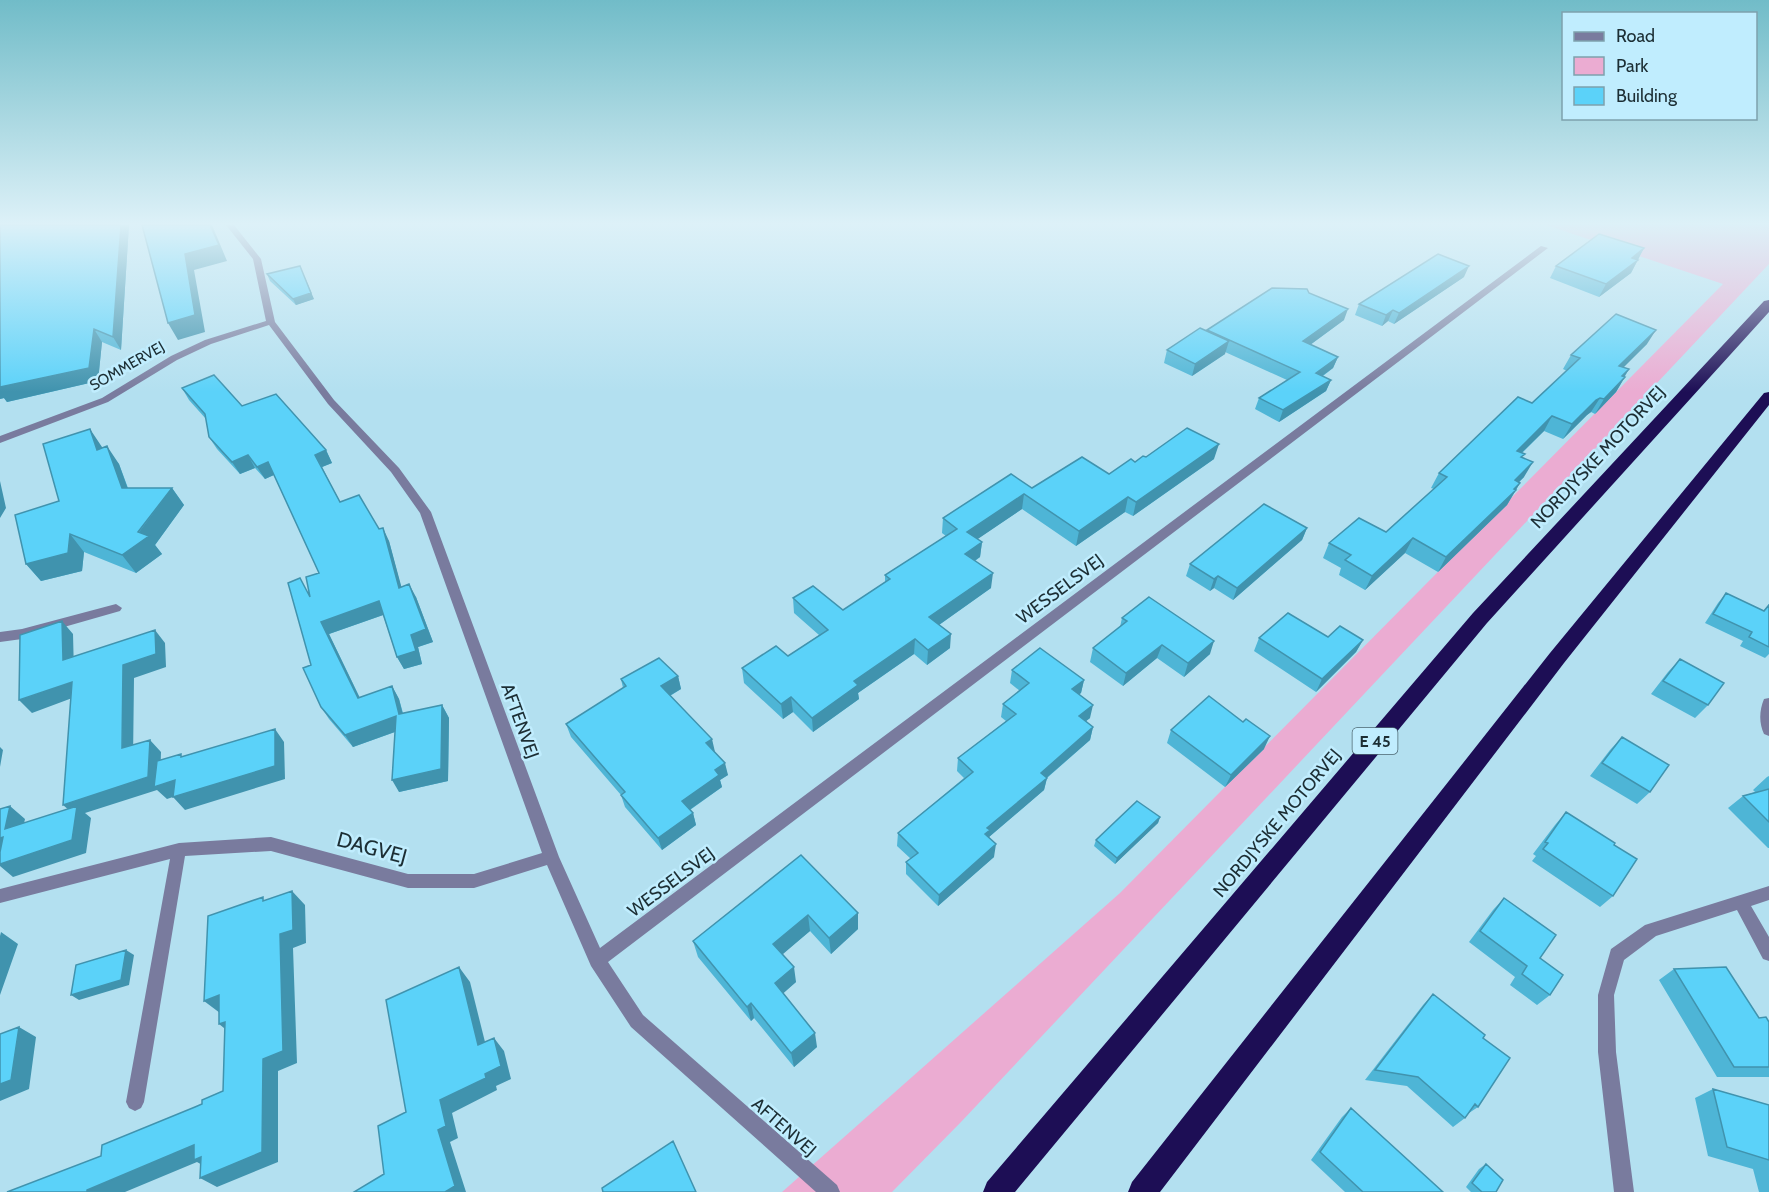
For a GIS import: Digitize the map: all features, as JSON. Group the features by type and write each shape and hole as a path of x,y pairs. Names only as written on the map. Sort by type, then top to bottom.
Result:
{"highway":[{"name":"NORDJYSKE MOTORVEJ","path":"997,1192 1480,618 1769,304"},
{"path":"1142,1192 1557,658 1769,396"}],"street":[{"name":"AFTENVEJ","path":"262,281 271,322 331,402 395,470 425,512 551,857 597,960 637,1021 830,1192"},
{"name":"WESSELSVEJ","path":"597,960 1501,281"},
{"name":"SOMMERVEJ","path":"0,440 105,400 174,358 208,342 271,322"},
{"path":"0,637 22,634 116,608"},
{"path":"1769,703 1766,723 1769,730"},
{"name":"DAGVEJ","path":"0,896 179,850 271,844 408,882 474,881 551,857"},
{"path":"135,1102 179,850"},
{"path":"1624,1192 1607,1041 1606,995 1617,955 1651,930 1769,893"},
{"path":"1741,902 1769,953"}],"green space":[{"path":"1713,281 1753,281 961,1122 892,1192 782,1192 1120,893 1723,284"}],"building":[{"path":"0,281 117,281 113,337 94,329 89,368 0,387"},
{"path":"157,281 189,281 195,315 168,323"},
{"path":"274,281 306,281 311,293 293,299"},
{"path":"1396,281 1447,281 1399,313 1393,310 1386,315 1359,304"},
{"path":"1597,281 1610,281 1606,284"},
{"path":"1272,288 1307,289 1309,293 1348,309 1303,341 1338,357 1316,373 1331,380 1283,410 1259,398 1300,372 1207,330"},
{"path":"1616,314 1656,330 1619,366 1629,369 1622,376 1625,377 1604,399 1596,400 1572,424 1552,416 1517,451 1525,454 1521,457 1533,462 1515,480 1520,483 1514,489 1516,490 1446,557 1413,538 1372,576 1345,560 1351,555 1329,543 1359,518 1386,532 1447,477 1439,473 1518,397 1532,403 1580,358 1571,355"},
{"path":"1200,328 1229,341 1195,364 1167,350"},
{"path":"214,375 242,406 276,394 326,450 315,455 340,502 359,495 379,529 383,528 399,588 409,584 426,629 411,635 416,651 397,657 379,601 321,622 358,698 392,686 399,714 442,705 441,769 392,780 396,716 345,735 321,707 303,668 311,665 288,583 300,578 310,597 306,577 319,573 268,462 257,467 248,455 232,462 209,437 205,414 182,388"},
{"path":"1187,428 1219,444 1136,502 1128,497 1079,531 1024,494 967,532 982,542 965,554 993,573 929,617 951,634 928,650 915,639 854,681 858,685 812,718 791,697 781,704 742,668 776,646 788,656 828,630 793,598 813,586 843,610 890,579 885,575 957,529 943,518 1011,474 1032,488 1082,457 1109,474 1131,459 1135,462 1143,456 1146,457"},
{"path":"90,429 97,450 107,446 122,488 172,488 138,532 149,536 122,555 70,534 68,553 26,564 15,515 59,501 43,444"},
{"path":"1264,504 1307,528 1237,588 1218,576 1214,579 1190,564"},
{"path":"1726,593 1764,611 1769,605 1769,647 1749,637 1752,632 1713,614"},
{"path":"1149,597 1214,641 1188,663 1162,645 1126,673 1093,648 1127,621 1122,618"},
{"path":"1288,613 1328,637 1340,626 1363,640 1322,679 1259,638"},
{"path":"62,621 63,660 155,630 156,654 123,665 122,748 150,740 148,777 63,805 72,682 19,700 20,635"},
{"path":"1040,648 1084,680 1072,689 1093,705 1079,716 1093,727 1041,773 1047,778 987,828 990,830 985,834 996,844 939,895 906,862 918,853 898,833 973,772 958,758 1016,714 1003,704 1029,683 1012,670"},
{"path":"659,658 678,676 661,686 712,739 706,743 725,763 715,770 719,775 682,801 693,813 658,838 621,795 625,792 566,724 626,686 621,679"},
{"path":"1680,659 1724,683 1708,705 1663,681"},
{"path":"1209,696 1243,722 1246,719 1270,736 1231,775 1171,730"},
{"path":"275,729 275,766 173,797 175,780 154,787 157,761 181,754 181,757"},
{"path":"1622,737 1669,765 1650,792 1602,763"},
{"path":"1769,789 1769,822 1743,796"},
{"path":"1137,801 1160,817 1117,858 1096,840"},
{"path":"10,806 5,829 77,806 72,840 0,864 3,837 0,838 0,809"},
{"path":"1566,812 1637,859 1613,896 1543,849 1548,843 1545,842"},
{"path":"801,855 858,913 829,938 808,915 773,944 794,967 775,983 815,1033 791,1053 751,1003 747,1007 693,941"},
{"path":"292,891 293,930 280,934 283,1051 263,1059 262,1152 200,1178 201,1157 194,1160 194,1145 87,1190 87,1192 7,1192 101,1156 102,1145 202,1104 202,1100 223,1091 225,1022 219,1024 219,995 204,1001 208,916 263,897 263,901"},
{"path":"1504,898 1556,935 1540,958 1563,975 1550,995 1522,974 1527,966 1480,931"},
{"path":"126,950 121,980 71,995 76,965"},
{"path":"459,967 478,1045 494,1038 501,1066 485,1074 486,1078 440,1100 446,1126 438,1130 455,1186 445,1192 354,1192 384,1174 378,1126 406,1112 386,1000"},
{"path":"1726,967 1759,1018 1766,1017 1769,1022 1769,1067 1734,1067 1674,969"},
{"path":"1433,994 1485,1035 1483,1038 1510,1058 1478,1107 1475,1104 1465,1118 1418,1077 1375,1070"},
{"path":"19,1027 11,1080 0,1084 0,1034"},
{"path":"1713,1089 1769,1105 1769,1160 1727,1147"},
{"path":"1351,1108 1443,1192 1363,1192 1320,1152"},
{"path":"673,1141 696,1192 603,1192 602,1188"},
{"path":"1486,1164 1503,1180 1496,1192 1482,1192 1472,1183"}]}
